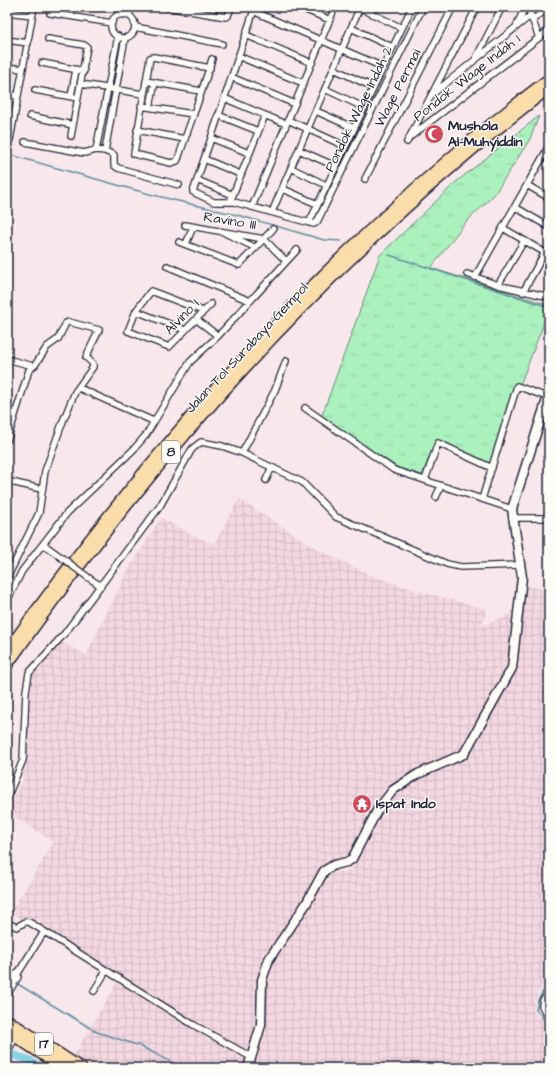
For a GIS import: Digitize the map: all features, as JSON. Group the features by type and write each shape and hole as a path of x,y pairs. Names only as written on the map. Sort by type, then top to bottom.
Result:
{"highway":[{"name":"Jalan Tol Surabaya–Gempol","path":"7,651 54,585 108,514 165,445 245,356 362,237 412,191 519,101 549,79"},
{"name":"Jalan Tol Surabaya–Gempol","path":"7,665 84,559 138,490 244,369 305,306 387,226 450,169 549,88"},
{"name":"17","path":"7,1020 81,1068"},
{"name":"17","path":"7,1031 15,1039 63,1068"}],"street":[{"path":"7,141 10,140 14,121 34,7"},
{"path":"122,15 123,7"},
{"path":"129,16 131,7"},
{"path":"166,7 226,17 228,16 231,7"},
{"path":"299,7 330,20"},
{"path":"252,207 335,7"},
{"path":"272,212 360,7 402,28"},
{"name":"Pondok Wage Indah 2","path":"309,223 315,224 317,222 422,7"},
{"name":"Wage Permai","path":"365,179 453,7"},
{"name":"Pondok Wage Indah 1","path":"478,7 409,139 549,30"},
{"name":"Pondok Wage Indah 1","path":"474,62 502,7"},
{"name":"Pondok Wage Indah 1","path":"526,7 539,38"},
{"name":"Pondok Wage Indah 1","path":"515,30 526,7"},
{"path":"383,66 321,40 254,9 218,115 194,194 219,203 230,202 309,223 402,28 410,8"},
{"name":"Pondok Wage Indah 1","path":"433,93 531,18 549,8"},
{"path":"7,12 32,15"},
{"path":"50,13 112,24"},
{"path":"122,15 129,16 134,20 135,27 133,33 125,38 118,36 112,29 112,24 118,16 122,15"},
{"path":"135,27 222,44"},
{"path":"352,28 392,47"},
{"path":"246,35 312,62"},
{"path":"96,150 118,36"},
{"path":"105,151 125,38"},
{"path":"48,39 86,46 84,71 71,136"},
{"path":"7,40 28,43"},
{"path":"238,56 303,83"},
{"path":"210,68 152,57 149,61 134,154 171,163 178,161 210,68 212,59"},
{"path":"42,63 84,71"},
{"path":"7,67 23,69"},
{"path":"334,68 373,87"},
{"path":"71,96 76,70"},
{"path":"231,78 295,104"},
{"path":"146,81 201,91"},
{"path":"150,107 155,82"},
{"path":"81,84 144,94"},
{"path":"325,89 364,107"},
{"path":"35,90 78,98"},
{"path":"7,94 18,96"},
{"path":"224,98 265,115 308,130 345,146"},
{"path":"142,106 194,114"},
{"path":"316,111 354,128"},
{"path":"218,115 258,131"},
{"path":"230,202 265,115"},
{"path":"30,116 74,124"},
{"path":"7,120 14,121"},
{"path":"137,130 185,139"},
{"path":"211,138 249,153"},
{"path":"25,142 84,153 96,150 105,151 114,155 116,167 179,185"},
{"path":"475,277 549,146"},
{"path":"299,150 335,166"},
{"path":"204,159 240,174"},
{"path":"291,168 326,185"},
{"path":"197,180 232,194"},
{"path":"527,185 549,197"},
{"path":"283,189 317,204"},
{"path":"515,207 549,227"},
{"name":"Ravino III","path":"185,225 264,239 286,262"},
{"path":"186,244 193,227"},
{"path":"503,228 547,254 523,292"},
{"path":"179,242 238,265 241,264 273,229"},
{"path":"223,232 256,248"},
{"path":"498,285 524,241"},
{"path":"7,601 22,571 43,544 82,498 141,442 190,362 218,336 297,250"},
{"path":"167,266 250,301"},
{"path":"467,274 498,285 549,297"},
{"path":"185,330 136,311 151,291 203,311"},
{"name":"Alvino I","path":"136,311 128,328 129,332 165,347 170,346 211,304"},
{"path":"196,319 218,336"},
{"path":"7,441 29,370 47,347 58,339 68,322 98,329 100,331 86,357 93,366 75,392 63,421 45,471 41,489 39,513 7,578"},
{"path":"7,360 33,366"},
{"path":"242,453 275,390 286,361"},
{"path":"248,1068 261,1025 262,980 269,959 306,904 324,871 334,865 347,862 352,859 377,812 397,787 418,774 464,754 512,668 522,586 512,509 548,395 517,386 482,499"},
{"path":"79,388 153,421"},
{"path":"305,408 394,470 512,509"},
{"path":"8,795 23,760 26,691 29,673 65,633 101,586 160,506 192,449 201,442 211,443 242,453 302,482 336,517 427,556 461,567 520,565"},
{"path":"425,480 438,443 492,468"},
{"path":"266,480 272,467"},
{"path":"7,481 41,489"},
{"path":"436,497 441,486"},
{"path":"512,518 549,518"},
{"path":"43,544 101,586"},
{"path":"7,923 17,927 27,922 251,1057"},
{"path":"7,995 12,982 44,932"},
{"path":"94,991 106,971"},
{"path":"549,994 543,1000 542,1006 549,1018"},
{"path":"7,1052 15,1039"}],"shaded area":[{"path":"239,499 314,547 370,575 414,590 487,609 482,626 523,609 525,586 549,590 549,979 542,985 532,1010 549,1027 549,1068 250,1068 265,983 272,962 294,931 322,881 332,872 342,872 351,869 391,800 403,789 421,777 435,772 429,765 400,778 384,795 370,816 349,859 329,864 290,924 263,960 256,984 258,1008 256,1024 243,1068 183,1068 172,1062 168,1068 89,1068 73,1057 119,979 11,912 54,842 7,812 7,808 23,780 30,678 61,642 86,655 127,572 161,518 188,533 214,544"}],"green space":[{"path":"539,116 530,139 494,195 464,224 431,268 549,305 549,310 489,465 436,440 422,475 399,468 321,418 380,255 456,182"}],"waterway":[{"path":"7,154 153,195 241,216 324,240 341,241"},
{"path":"389,255 549,307"},
{"path":"549,982 538,1000 536,1009 549,1026"},
{"path":"16,983 97,1032 140,1046 183,1068"},
{"path":"7,1053 29,1060 40,1068"}],"place":[{"name":"Mushola Al-Muhyiddin","path":"434,134"},
{"name":"Ispat Indo","path":"362,804"}]}
